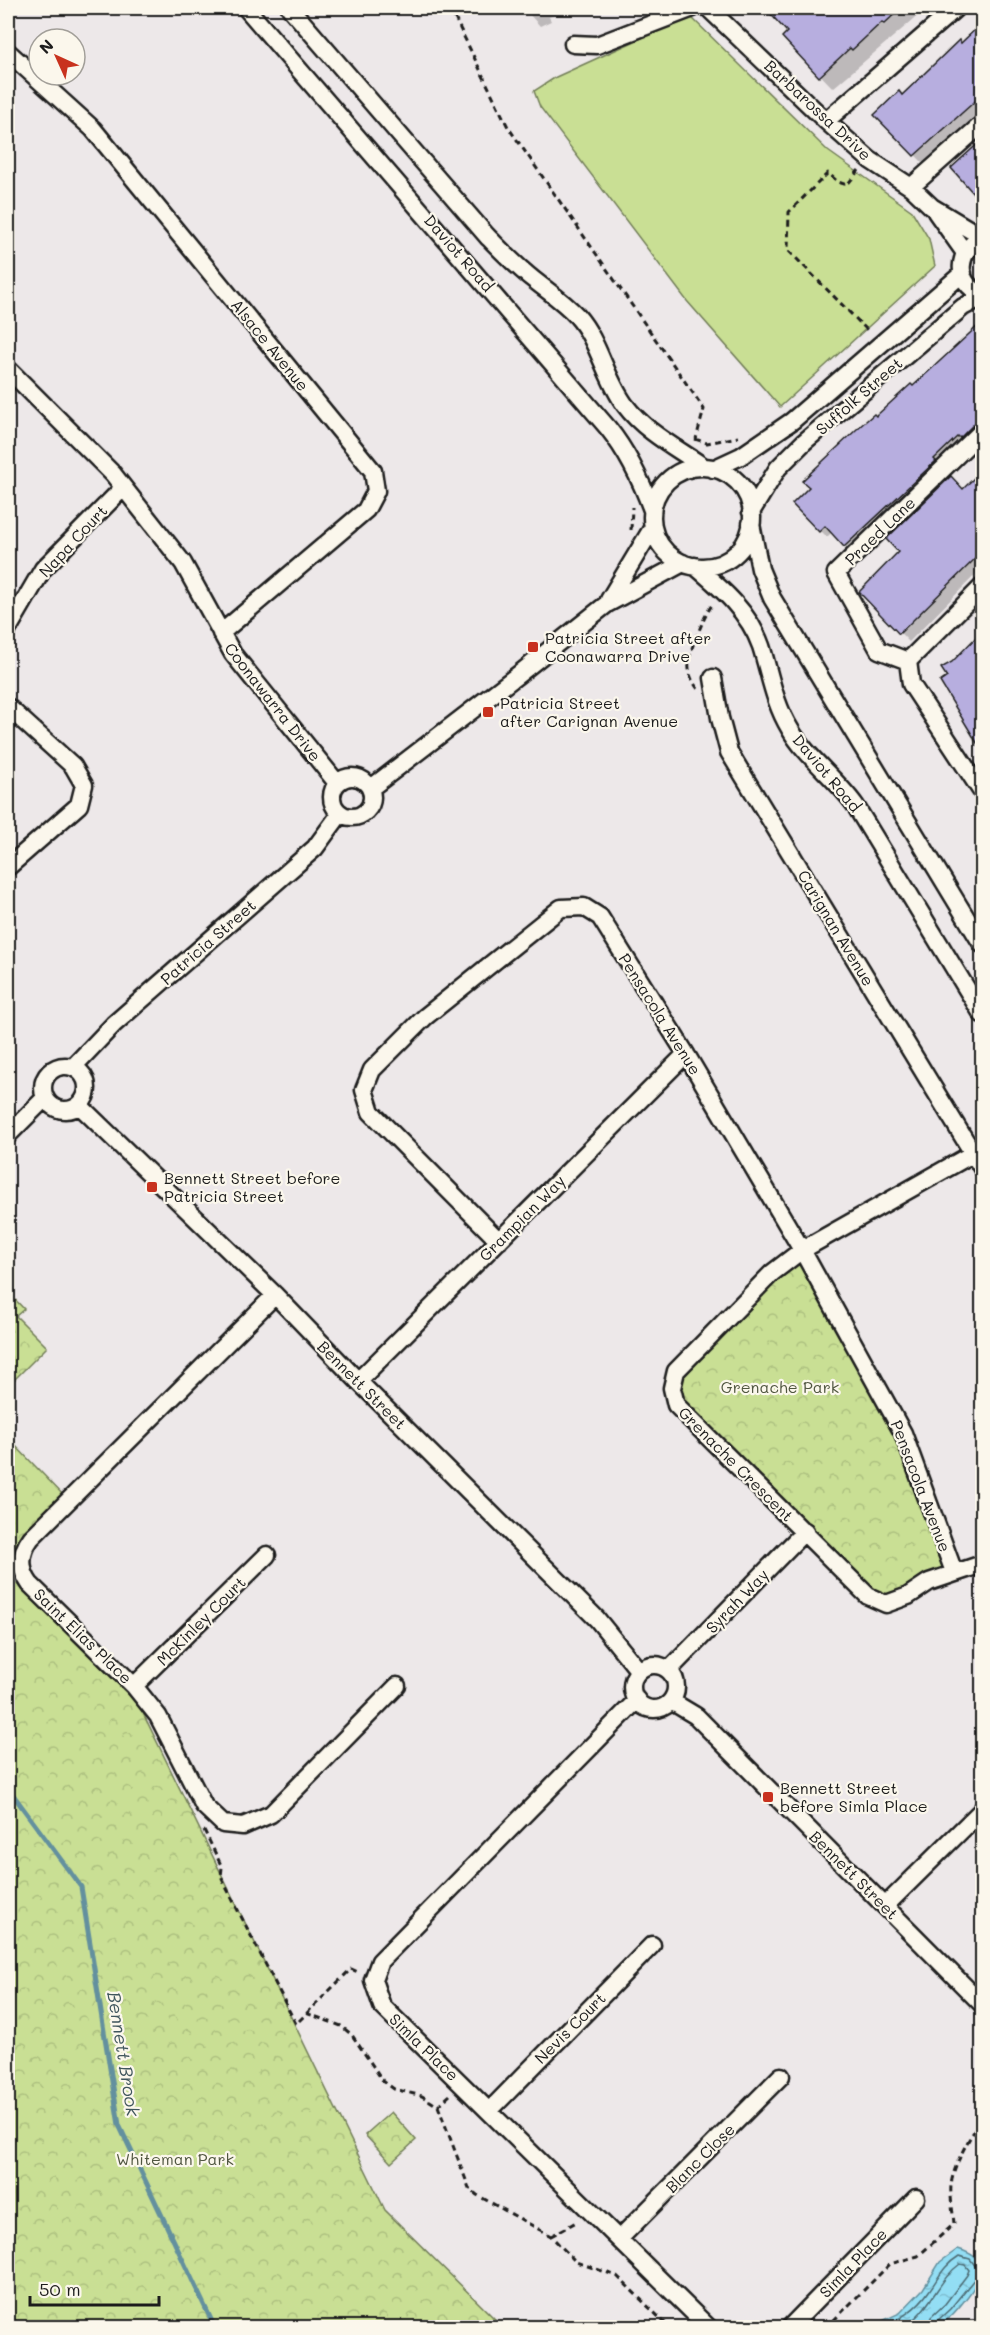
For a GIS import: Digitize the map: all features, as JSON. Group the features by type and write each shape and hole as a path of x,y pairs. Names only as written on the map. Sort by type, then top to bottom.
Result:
{"street":[{"name":"Daviot Road","path":"246,8 603,421 625,449 652,510"},
{"name":"Daviot Road","path":"290,8 487,236 510,260 555,295 578,317 596,346 623,404 647,429 709,468"},
{"path":"573,44 597,45 693,8"},
{"name":"Barbarossa Drive","path":"708,8 826,121 870,160 911,187 932,207 965,253"},
{"path":"826,121 956,8"},
{"name":"Alsace Avenue","path":"8,52 93,129 373,471 376,491 366,510 221,633"},
{"path":"911,187 982,124"},
{"name":"Barbarossa Drive","path":"932,207 982,237"},
{"path":"982,237 969,246 962,263 963,273 971,287 982,295"},
{"name":"Suffolk Street","path":"709,468 741,456 792,421 963,273"},
{"name":"Suffolk Street","path":"751,518 778,468 804,442 963,307 982,295"},
{"name":"Coonawarra Drive","path":"8,369 113,474 183,563 233,654 337,783"},
{"name":"Praed Lane","path":"908,661 879,650 836,573 982,431"},
{"path":"751,518 742,546 734,554 715,565 689,565 672,557 664,549 653,527 652,510 662,488 670,478 681,472 709,468 729,475 742,488 751,518 760,569 772,598 982,944"},
{"name":"Napa Court","path":"8,629 43,569 123,488"},
{"path":"607,604 653,527"},
{"name":"Daviot Road","path":"689,565 725,592 747,618 761,646 776,698 790,729 800,744 836,780 855,805 982,1014"},
{"path":"371,788 607,604 689,565"},
{"path":"982,588 908,661 911,684 982,792"},
{"name":"Carignan Avenue","path":"713,678 729,752 978,1160"},
{"path":"8,707 73,766 84,785 79,805 8,867"},
{"path":"359,778 371,788 372,803 363,815 355,818 340,814 332,799 337,783 344,779 359,778"},
{"name":"Patricia Street","path":"73,1067 114,1024 315,848 340,814"},
{"name":"Pensacola Avenue","path":"499,1241 371,1112 364,1090 372,1070 425,1017 561,908 585,907 600,917 686,1054 802,1250 903,1433 954,1572"},
{"name":"Grampian Way","path":"358,1382 686,1054"},
{"path":"65,1065 73,1067 84,1077 87,1084 84,1099 79,1105 64,1110 57,1109 45,1098 43,1084 51,1071 65,1065"},
{"path":"8,1135 45,1098"},
{"name":"Bennett Street","path":"79,1105 275,1296 358,1382 597,1619 639,1671"},
{"name":"Grenache Crescent","path":"978,1160 802,1250 772,1273 676,1371 672,1388 676,1405 868,1596 886,1605 908,1596 929,1582 982,1564"},
{"name":"Saint Elias Place","path":"275,1296 26,1545 22,1563 24,1575 30,1584 135,1686 158,1716 204,1806 223,1824 243,1826 271,1814 397,1686"},
{"name":"Syrah Way","path":"669,1670 805,1531"},
{"name":"McKinley Court","path":"135,1686 267,1555"},
{"path":"654,1664 669,1670 676,1685 671,1701 657,1708 650,1708 637,1700 632,1685 639,1671 654,1664"},
{"path":"373,1980 380,1961 637,1700"},
{"name":"Bennett Street","path":"671,1701 696,1716 982,2004"},
{"path":"885,1906 982,1810"},
{"name":"Nevis Court","path":"489,2111 652,1945"},
{"name":"Simla Place","path":"373,1980 382,2006 709,2328"},
{"name":"Blanc Close","path":"619,2239 781,2076"},
{"name":"Simla Place","path":"789,2328 916,2198"}],"path":[{"path":"450,8 508,127 704,409 696,439"},
{"path":"861,168 847,185 838,182 828,173 789,212 788,250 871,334"},
{"path":"687,434 707,443 742,436"},
{"path":"204,1806 199,1819 222,1867 221,1877 296,2024 351,1969 373,1980"},
{"path":"306,2013 341,2026 352,2035 383,2081 394,2089 422,2096 438,2106 469,2188 477,2195 551,2236 576,2262 617,2276 670,2328"},
{"path":"826,2328 890,2264 918,2256 954,2224 951,2185 973,2130 982,2121"},
{"path":"551,2236 579,2220 589,2210"}],"green space":[{"path":"690,16 828,151 912,211 929,239 935,266 780,407 687,301 540,107 534,91 556,77"},
{"name":"Grenache Park","path":"802,1250 903,1433 954,1572 886,1604 676,1405 676,1371"},
{"path":"8,1292 24,1309 16,1316 47,1347 8,1386"},
{"name":"Whiteman Park","path":"8,1438 69,1501 22,1563 9,1576 139,1705 385,2210 503,2327 8,2327"},
{"path":"391,2112 416,2140 391,2163 365,2135"}],"water":[{"path":"958,2249 980,2262 981,2274 968,2296 943,2324 939,2327 869,2327 900,2313 923,2289 940,2262"}],"building":[{"path":"765,8 901,8 852,50 850,48 819,77 782,37 787,32"},
{"path":"982,23 982,95 914,156 874,115 899,91 902,95 959,40 961,43"},
{"path":"982,140 982,203 951,168"},
{"path":"982,322 982,421 975,423 960,438 958,436 934,459 936,461 844,547 825,526 819,532 792,504 809,487 802,481 858,428 874,414 876,416 911,384 913,386"},
{"path":"982,470 982,552 899,634 859,592 898,552 886,539 951,476 963,489"},
{"path":"982,631 982,751 940,682 947,677 941,668 952,662"}],"waterway":[{"name":"Bennett Brook","path":"8,1788 81,1887 119,2125 215,2328"}],"place":[{"name":"Patricia Street after Coonawarra Drive","path":"533,647"},
{"name":"Patricia Street after Carignan Avenue","path":"488,712"},
{"name":"Bennett Street before Patricia Street","path":"152,1187"},
{"name":"Bennett Street before Simla Place","path":"768,1797"}]}
